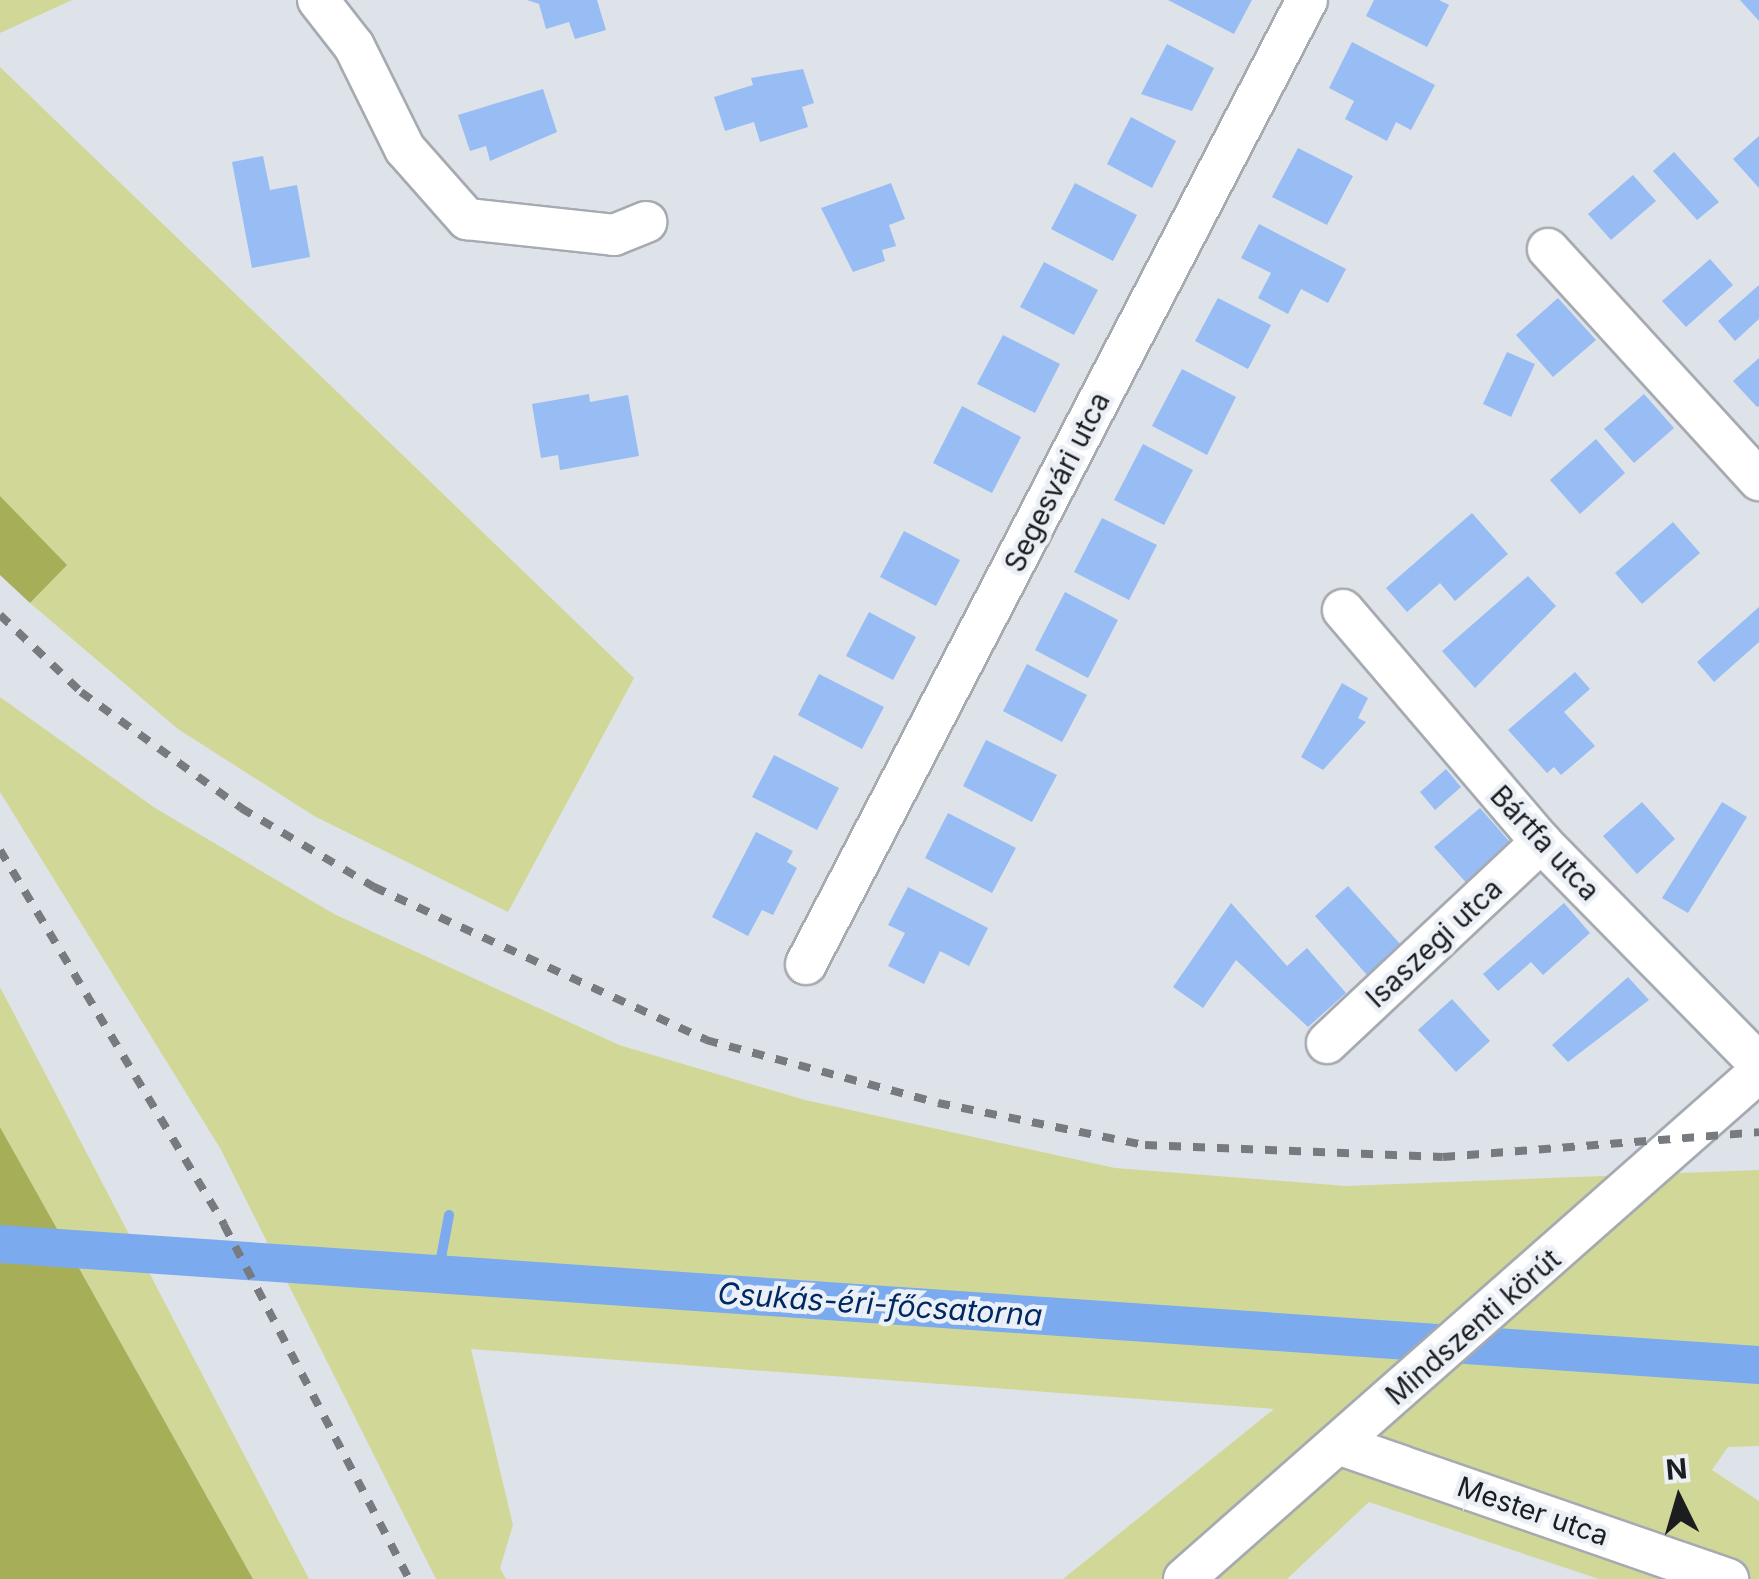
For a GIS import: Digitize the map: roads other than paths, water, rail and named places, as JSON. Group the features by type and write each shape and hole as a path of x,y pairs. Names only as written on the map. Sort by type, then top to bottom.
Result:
{"street":[{"path":"318,0 354,46 404,149 467,219 614,235 646,222"},
{"name":"Segesvári utca","path":"806,964 1307,0"},
{"path":"1548,249 1759,480"},
{"name":"Bártfa utca","path":"1344,610 1541,842 1759,1064"},
{"name":"Isaszegi utca","path":"1328,1043 1541,842"},
{"name":"Mindszenti körút","path":"1184,1579 1759,1072"},
{"name":"Mester utca","path":"1338,1444 1728,1579"}],"waterway":[{"path":"438,1274 449,1215"},
{"name":"Csukás-éri-főcsatorna","path":"0,1244 1759,1365"}],"railway":[{"path":"0,615 81,692 241,808 374,887 706,1040 938,1103 1145,1145 1443,1157 1759,1132"},
{"path":"0,850 224,1225 409,1579"}]}
